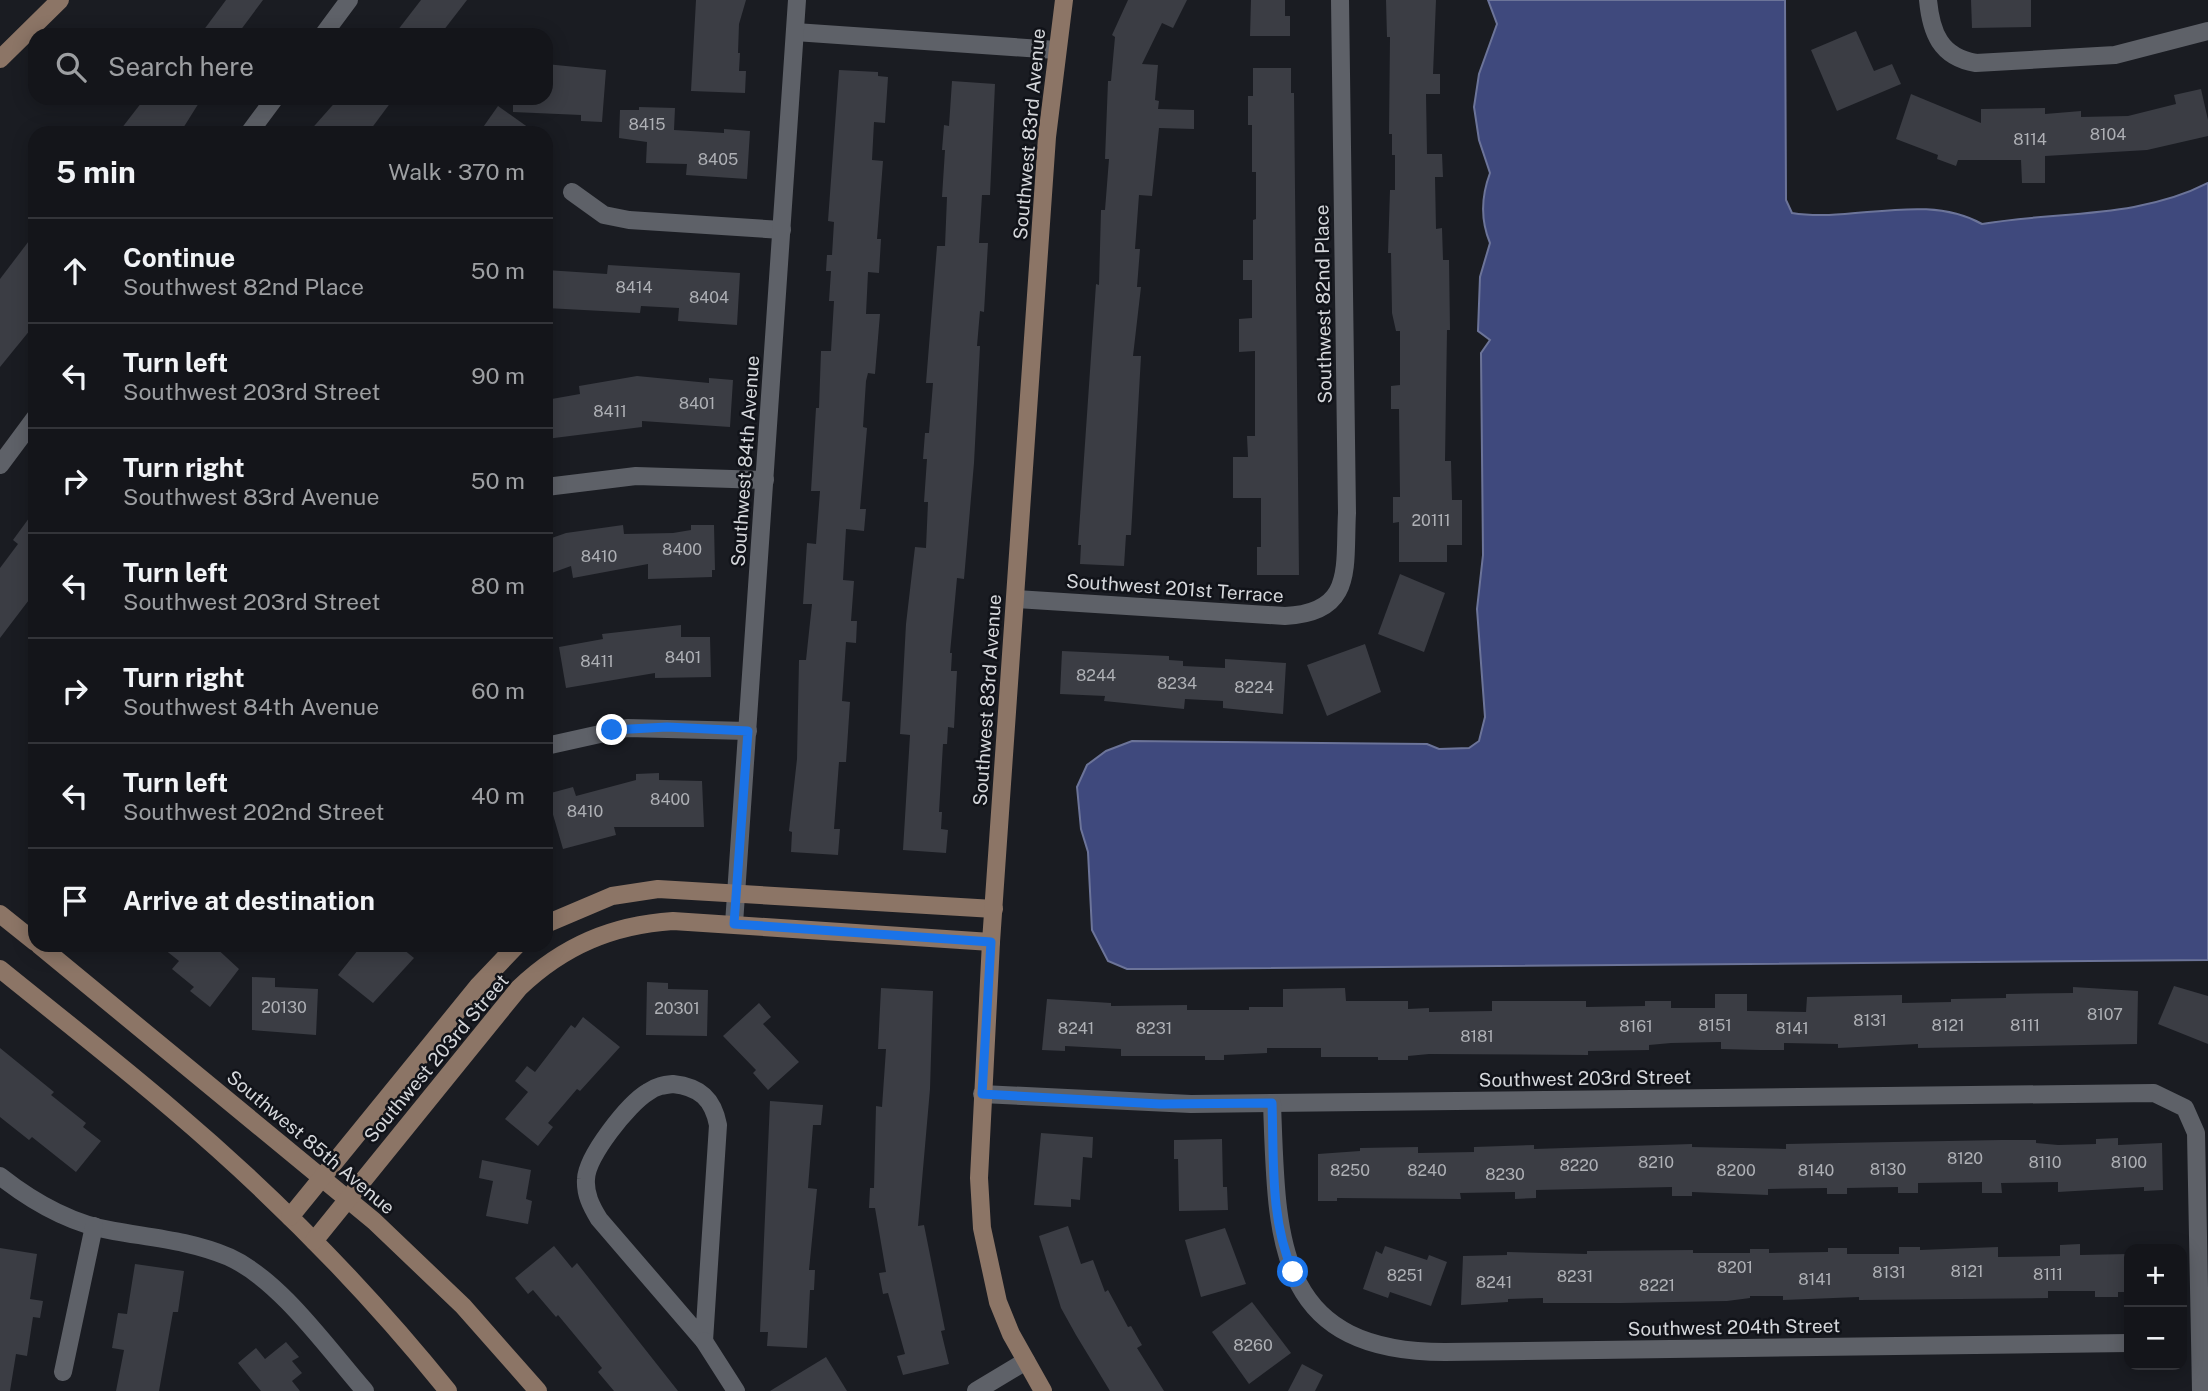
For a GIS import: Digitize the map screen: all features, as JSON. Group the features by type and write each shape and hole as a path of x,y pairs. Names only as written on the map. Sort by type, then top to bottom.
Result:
{"street":[{"path":"32,28 60,0"},
{"path":"328,28 349,0"},
{"name":"Southwest 84th Avenue","path":"734,924 797,0"},
{"name":"Southwest 83rd Avenue","path":"1043,1391 1003,1316 986,1247 979,1178 991,942 1056,50 1063,0"},
{"name":"Southwest 82nd Place","path":"1330,605 1344,572 1347,513 1340,0"},
{"path":"1928,0 1932,29 1941,45 1965,61 1981,63 2075,59 2138,50 2208,31"},
{"path":"0,59 28,31"},
{"path":"795,32 1056,50"},
{"path":"254,126 270,105"},
{"path":"572,192 604,215 629,220 782,230"},
{"path":"0,465 28,427"},
{"path":"553,486 636,476 765,480"},
{"name":"Southwest 201st Terrace","path":"1016,598 1285,616 1308,614 1330,605"},
{"path":"553,745 627,728 748,731"},
{"path":"553,921 596,901 630,892 675,888 994,909"},
{"name":"Southwest 85th Avenue","path":"0,914 28,937"},
{"name":"Southwest 203rd Street","path":"314,1241 509,1000 544,965 576,945 636,924 673,921 991,942"},
{"name":"Southwest 85th Avenue","path":"47,952 323,1176 463,1306 538,1391"},
{"name":"Southwest 203rd Street","path":"290,1217 478,986 510,952"},
{"path":"0,969 173,1110 290,1217 372,1300 448,1391"},
{"path":"704,1341 718,1125 707,1096 692,1087 666,1084 638,1099 599,1148 586,1177 587,1198 599,1219 704,1341 736,1391"},
{"name":"Southwest 203rd Street","path":"982,1094 1160,1104 2136,1091 2163,1096 2185,1108 2195,1127 2197,1143 2191,1343"},
{"name":"Southwest 204th Street","path":"1272,1103 1276,1210 1282,1246 1309,1300 1328,1322 1342,1332 1389,1349 1428,1352 2124,1343"},
{"path":"0,1176 39,1202 94,1226 194,1244 247,1267 276,1292 356,1388"},
{"path":"63,1372 94,1226"},
{"path":"2191,1343 2201,1391"},
{"path":"976,1391 1026,1362"}],"water":[{"path":"1488,0 1785,0 1786,200 1792,213 1815,215 1936,210 1960,215 1982,224 2154,203 2208,183 2208,960 1159,969 1127,969 1108,961 1092,930 1088,852 1081,829 1077,787 1087,765 1106,751 1132,741 1427,744 1439,749 1469,748 1479,741 1485,717 1477,609 1483,555 1481,353 1490,340 1478,331 1480,277 1490,243 1483,208 1490,173 1479,140 1474,107 1479,74 1497,24"}],"building":[{"path":"226,0 263,0 242,28 205,28"},
{"path":"421,0 467,0 445,28 399,28"},
{"path":"696,0 746,0 739,24 738,53 739,71 746,71 745,93 691,91"},
{"path":"1128,0 1187,0 1173,28 1162,23 1142,64 1158,65 1155,100 1159,101 1158,109 1194,110 1194,129 1159,128 1152,196 1139,195 1135,249 1140,249 1137,287 1141,287 1133,356 1141,356 1131,535 1126,535 1124,566 1080,564 1081,545 1078,545 1096,284 1099,285 1101,210 1105,210 1109,159 1105,159 1108,81 1111,81 1115,37 1112,35"},
{"path":"1251,0 1285,0 1285,16 1290,16 1290,36 1250,36"},
{"path":"1386,0 1436,0 1433,74 1440,74 1440,94 1426,94 1427,154 1442,154 1443,177 1435,177 1436,229 1442,228 1443,260 1449,260 1450,330 1447,330 1445,461 1451,461 1452,500 1462,500 1462,545 1447,545 1447,562 1399,562 1399,522 1393,523 1393,497 1400,497 1399,409 1391,409 1391,386 1400,385 1400,331 1396,331 1392,313 1391,253 1388,253 1390,190 1395,190 1395,155 1392,155 1392,134 1389,134 1390,37 1387,37"},
{"path":"1971,0 2031,0 2031,27 1972,28"},
{"path":"1856,31 1874,71 1892,64 1901,84 1837,111 1811,50"},
{"path":"553,65 606,70 602,122 581,121 581,115 513,112 513,105 553,105"},
{"path":"1253,68 1291,68 1291,93 1294,93 1299,575 1257,575 1257,547 1261,547 1261,498 1233,498 1233,457 1248,457 1247,436 1255,436 1255,351 1239,352 1239,319 1252,318 1252,280 1243,280 1243,260 1253,260 1253,220 1256,219 1252,125 1248,125 1248,96 1253,96"},
{"path":"839,70 878,72 878,76 888,77 885,123 874,122 872,160 883,161 877,239 881,239 879,273 868,272 866,314 880,314 875,374 868,373 866,381 863,427 867,428 860,509 866,509 864,531 846,529 843,580 854,581 851,621 857,621 856,643 846,642 842,701 850,702 846,762 839,762 834,829 840,829 838,855 791,852 792,832 789,831 797,759 799,660 806,660 812,604 803,604 807,543 816,544 820,491 811,491 816,408 819,408 821,351 831,351 834,301 829,301 831,271 826,271 827,255 832,255 834,222 828,221"},
{"path":"952,81 995,84 990,195 982,195 979,243 988,243 984,312 980,311 977,346 980,346 974,463 964,579 957,578 950,653 951,671 957,671 954,728 948,727 947,744 943,744 939,812 942,812 941,829 948,830 946,853 903,850 910,735 900,734 906,624 915,547 926,548 928,502 924,502 927,459 923,459 925,433 929,433 933,383 926,383 937,246 945,246 947,197 942,197 945,150 942,150 944,125 949,126"},
{"path":"2201,89 2208,120 2208,136 2147,150 2045,156 2045,183 2022,183 2021,160 1958,160 1956,166 1937,159 1938,155 1896,139 1911,94 1981,123 1981,109 2045,108 2045,114 2081,111 2081,117 2128,116 2176,104 2174,95"},
{"path":"140,105 198,105 184,126 123,126"},
{"path":"333,105 389,105 373,126 314,126"},
{"path":"498,106 526,126 484,126"},
{"path":"639,107 675,108 674,130 724,133 724,129 750,131 747,179 686,175 687,164 646,163 647,142 619,138 620,110 639,110"},
{"path":"28,242 28,333 0,367 0,279"},
{"path":"608,265 740,273 737,325 678,321 679,308 641,306 640,313 553,308 553,270 607,274"},
{"path":"637,376 709,383 709,378 733,380 730,427 642,421 642,427 553,438 553,399 580,394 579,386"},
{"path":"28,520 28,601 0,638 0,568 18,544 13,540"},
{"path":"623,525 624,534 673,533 691,530 691,525 714,525 715,570 712,570 712,577 648,579 648,564 573,578 571,566 553,572 553,538 566,533"},
{"path":"1400,574 1445,593 1424,652 1378,634"},
{"path":"681,625 681,637 710,637 711,677 655,678 655,673 566,688 559,647 603,639 602,634"},
{"path":"1365,644 1381,692 1327,716 1307,665"},
{"path":"1062,651 1169,656 1169,660 1183,661 1183,666 1225,668 1225,659 1286,663 1283,714 1223,708 1223,701 1185,699 1184,709 1104,701 1105,696 1060,694"},
{"path":"659,773 659,780 702,781 704,827 614,827 616,835 563,849 553,815 553,792 573,787 576,796 636,780 636,774"},
{"path":"168,952 221,952 239,969 210,1007 190,991 194,987 172,969 179,961"},
{"path":"356,952 407,952 414,958 373,1003 338,975"},
{"path":"252,977 275,978 275,987 318,989 316,1035 252,1030"},
{"path":"647,982 668,983 668,989 708,990 707,1036 646,1035"},
{"path":"2174,986 2208,996 2208,1044 2158,1024"},
{"path":"2073,987 2138,991 2137,1044 1918,1048 1918,1044 1838,1048 1838,1044 1784,1043 1784,1050 1760,1050 1721,1049 1721,1042 1671,1043 1649,1045 1649,1050 1588,1051 1588,1055 1429,1054 1408,1056 1408,1060 1321,1057 1321,1048 1267,1048 1267,1053 1224,1055 1224,1060 1205,1060 1205,1056 1121,1056 1121,1049 1065,1046 1065,1051 1042,1050 1047,999 1111,1003 1111,1006 1187,1005 1187,1010 1249,1010 1249,1007 1283,1007 1283,989 1345,988 1346,1001 1408,1001 1408,1009 1429,1008 1429,1012 1492,1011 1492,1001 1586,1001 1586,1007 1645,1006 1645,1001 1671,1001 1671,1008 1715,1008 1715,994 1747,994 1747,1011 1806,1012 1807,997 1902,995 1902,1003 1951,1002 1951,999 2006,998 2006,994 2073,993"},
{"path":"881,988 933,991 930,1089 918,1226 924,1225 949,1364 903,1375 897,1356 905,1354 888,1293 883,1294 879,1273 886,1272 875,1208 869,1208 870,1188 874,1188 876,1106 882,1107 886,1049 878,1049"},
{"path":"759,1003 771,1017 763,1024 799,1062 768,1090 753,1073 756,1070 723,1036"},
{"path":"583,1017 620,1047 580,1091 577,1089 548,1123 553,1127 538,1146 505,1119 528,1092 515,1081 527,1066 535,1072 571,1025 575,1028"},
{"path":"0,1048 54,1092 51,1095 86,1123 83,1127 101,1141 76,1172 32,1137 29,1140 0,1117"},
{"path":"770,1101 823,1105 821,1125 813,1125 808,1188 817,1189 809,1270 815,1270 814,1290 810,1290 807,1348 767,1346 768,1332 760,1332"},
{"path":"1041,1133 1093,1137 1092,1158 1083,1157 1080,1200 1071,1199 1071,1207 1034,1205"},
{"path":"2118,1138 2118,1145 2162,1143 2163,1190 2144,1191 2144,1187 2058,1192 2058,1182 2001,1183 2002,1193 1982,1193 1982,1182 1918,1183 1918,1193 1898,1193 1898,1187 1847,1188 1847,1194 1827,1194 1827,1188 1768,1189 1768,1195 1692,1192 1692,1196 1672,1196 1672,1187 1536,1190 1536,1198 1515,1199 1515,1192 1460,1193 1461,1199 1337,1198 1337,1201 1318,1201 1318,1154 1360,1151 1360,1148 1418,1147 1418,1153 1474,1152 1474,1147 1534,1145 1534,1149 1692,1144 1692,1147 1786,1149 1786,1144 2001,1140 2036,1140 2036,1143 2058,1145 2096,1144 2096,1139"},
{"path":"1222,1139 1223,1187 1227,1187 1228,1210 1179,1211 1178,1159 1174,1159 1174,1140"},
{"path":"482,1160 531,1170 526,1199 532,1201 528,1224 486,1216 493,1181 479,1178"},
{"path":"1068,1226 1081,1264 1093,1260 1105,1292 1108,1290 1128,1327 1131,1326 1142,1345 1137,1348 1164,1391 1110,1391 1076,1335 1061,1308 1039,1236"},
{"path":"1225,1228 1246,1284 1201,1297 1185,1240"},
{"path":"2080,1244 2080,1255 2124,1254 2124,1292 2118,1292 2118,1297 2095,1297 2095,1291 2048,1291 2048,1298 1859,1300 1859,1297 1783,1300 1783,1296 1750,1296 1727,1301 1621,1303 1543,1303 1543,1298 1461,1305 1463,1256 1507,1255 1507,1252 1587,1254 1587,1251 1693,1250 1693,1253 1750,1253 1750,1249 1769,1249 1769,1253 1828,1252 1828,1248 1847,1248 1847,1254 1899,1254 1899,1247 1920,1247 1920,1250 1998,1247 1998,1257 2060,1256 2060,1245"},
{"path":"554,1246 572,1268 577,1263 678,1391 614,1391 598,1372 602,1368 558,1315 556,1317 533,1290 528,1294 515,1278"},
{"path":"1385,1246 1427,1260 1429,1255 1447,1262 1431,1306 1390,1292 1388,1298 1363,1289 1376,1251 1382,1254"},
{"path":"0,1248 37,1254 30,1299 43,1301 40,1318 33,1317 27,1356 16,1354 10,1391 0,1391"},
{"path":"135,1264 184,1271 178,1312 173,1312 159,1391 116,1391 124,1350 112,1348 118,1313 127,1314"},
{"path":"1252,1302 1291,1353 1249,1384 1212,1332"},
{"path":"286,1342 299,1357 292,1361 302,1373 292,1381 300,1391 261,1391 238,1363 256,1348 265,1359"},
{"path":"826,1357 847,1391 770,1391"},
{"path":"1302,1364 1323,1375 1315,1391 1288,1391"}],"route":[{"path":"612,730 667,727 748,731 734,924 991,942 982,1094 1160,1104 1272,1103 1276,1210 1282,1246 1293,1272"}]}
